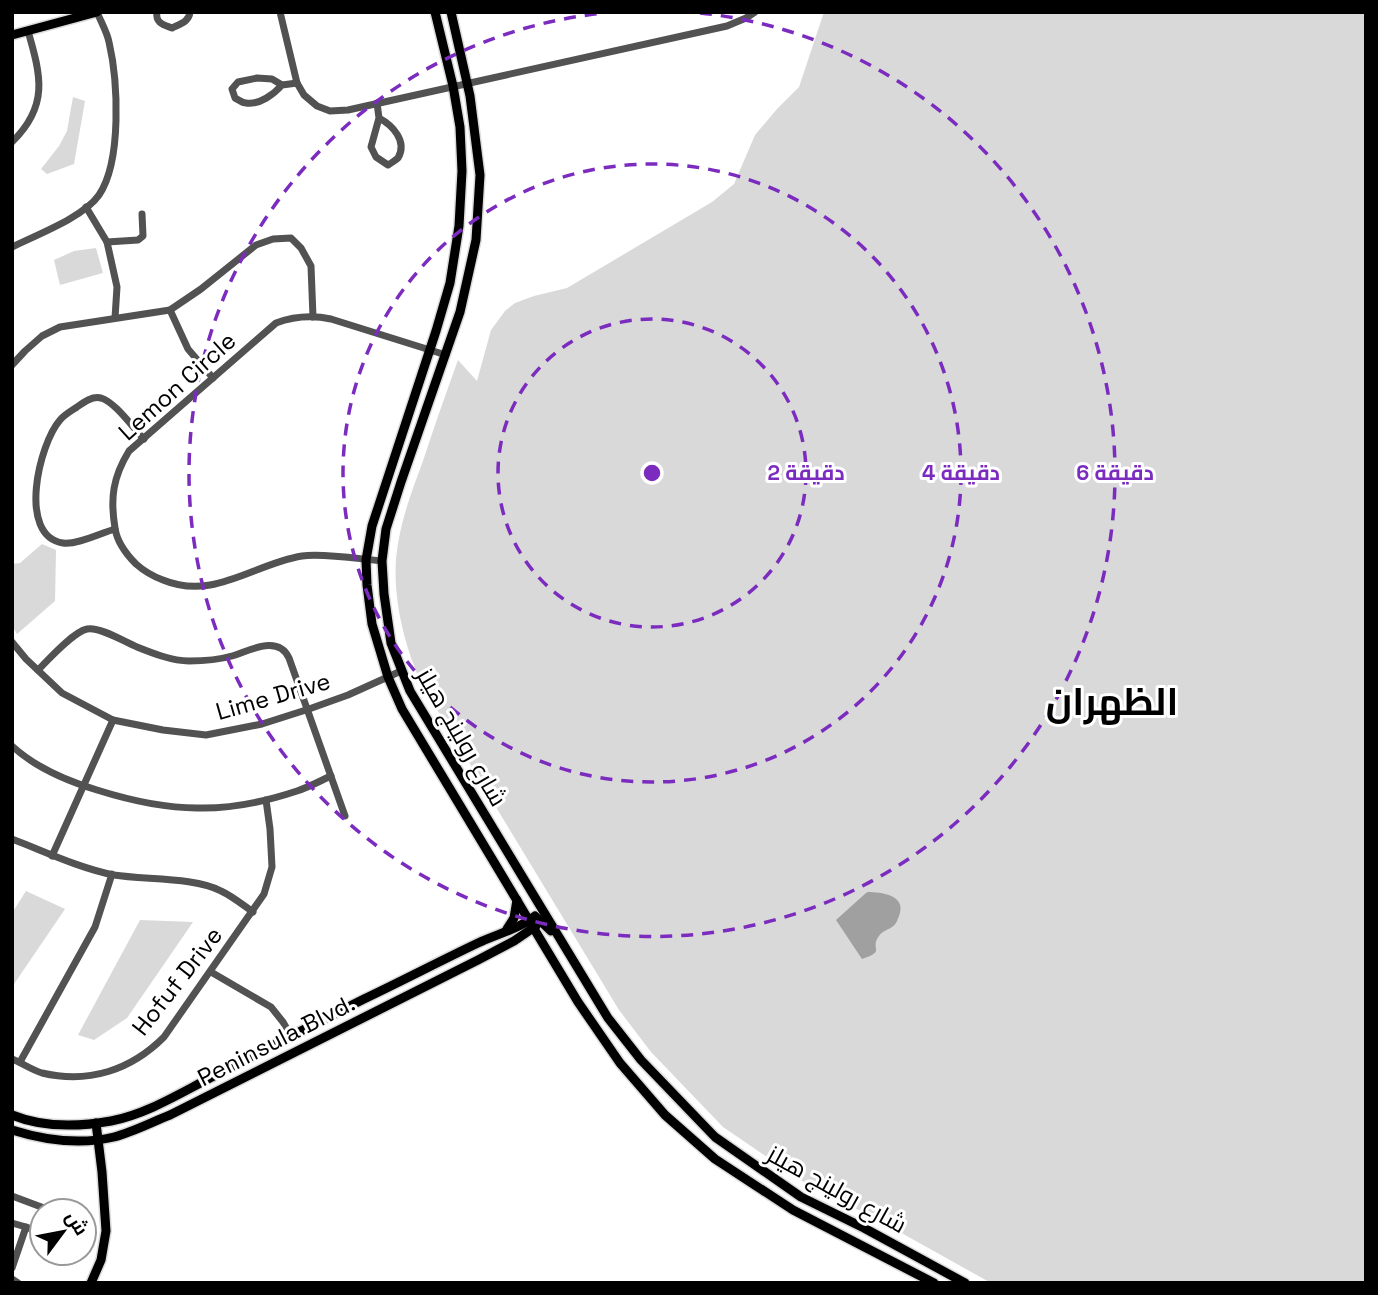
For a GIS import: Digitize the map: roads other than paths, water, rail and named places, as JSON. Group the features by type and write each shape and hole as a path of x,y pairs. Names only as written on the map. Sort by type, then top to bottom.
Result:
{"main road":[{"path":"12,35 97,12"},
{"name":"شارع رولينج هيلز","path":"435,12 460,127 462,171 459,226 450,284 372,526 366,560 372,624 388,677 402,709 532,921 578,1002 620,1063 665,1115 715,1159 793,1210 934,1283"},
{"name":"شارع رولينج هيلز","path":"451,12 467,83 480,175 476,240 460,312 386,529 382,561 384,594 391,643 401,671 410,691 608,1018 632,1050 675,1097 715,1137 802,1197 965,1283"},
{"path":"459,803 473,795"},
{"path":"506,931 514,918 517,900"},
{"path":"540,906 532,921 560,939"},
{"name":"Peninsula Blvd.","path":"12,1115 48,1124 73,1126 112,1121 133,1115 173,1098 480,942 532,921"},
{"name":"Peninsula Blvd.","path":"12,1130 36,1138 98,1140 117,1136 170,1115 514,941 532,921"},
{"path":"514,941 527,940 544,945"},
{"path":"91,1283 101,1260 106,1231 96,1122"}],"street":[{"path":"12,247 73,218 99,196 109,173 115,140 116,106 109,40 97,12"},
{"path":"157,12 160,23 172,28 186,21 190,12"},
{"path":"280,12 297,83 304,95 317,106 330,111 348,110 727,26 755,12"},
{"path":"12,142 32,120 38,102 38,80 28,31"},
{"path":"282,85 264,99 247,103 235,98 232,89 238,82 257,78 272,79 282,85 297,83"},
{"path":"377,103 379,117 371,147 376,157 388,165 398,158 401,148 398,134 391,124 379,117"},
{"path":"86,207 107,242 117,288 116,317"},
{"path":"107,242 138,240 144,236 142,214"},
{"path":"12,365 42,336 60,327 170,310 256,245 273,239 291,238 301,248 311,266 313,317"},
{"path":"170,310 188,349 213,378"},
{"name":"Lemon Circle","path":"113,531 114,483 129,451 276,323 289,318 331,319 446,355"},
{"path":"144,439 103,398 93,397 59,421 47,443 38,475 35,501 41,529 51,539 65,543 113,531 127,555 146,573 177,586 207,587 283,560 306,555 382,561"},
{"path":"38,670 63,645 86,629 96,629 186,662 222,658 268,645 279,646 286,652 309,709 345,816"},
{"name":"Lime Drive","path":"12,642 62,693 113,720 206,735 262,724 309,709 401,671"},
{"path":"52,856 113,720"},
{"path":"12,746 54,774 84,786 157,805 198,808 265,800 299,791 331,776"},
{"name":"Hofuf Drive","path":"16,1060 40,1073 97,1075 125,1066 150,1051 164,1037 264,894 272,867 265,800"},
{"path":"12,839 52,856 112,874 198,883 221,890 253,912"},
{"path":"16,1060 95,927 112,874"},
{"path":"211,972 271,1007 291,1036"},
{"path":"12,1223 26,1227 12,1268"},
{"path":"12,1279 18,1283"}],"district":[{"name":"الظهران","path":"1112,702"}]}
